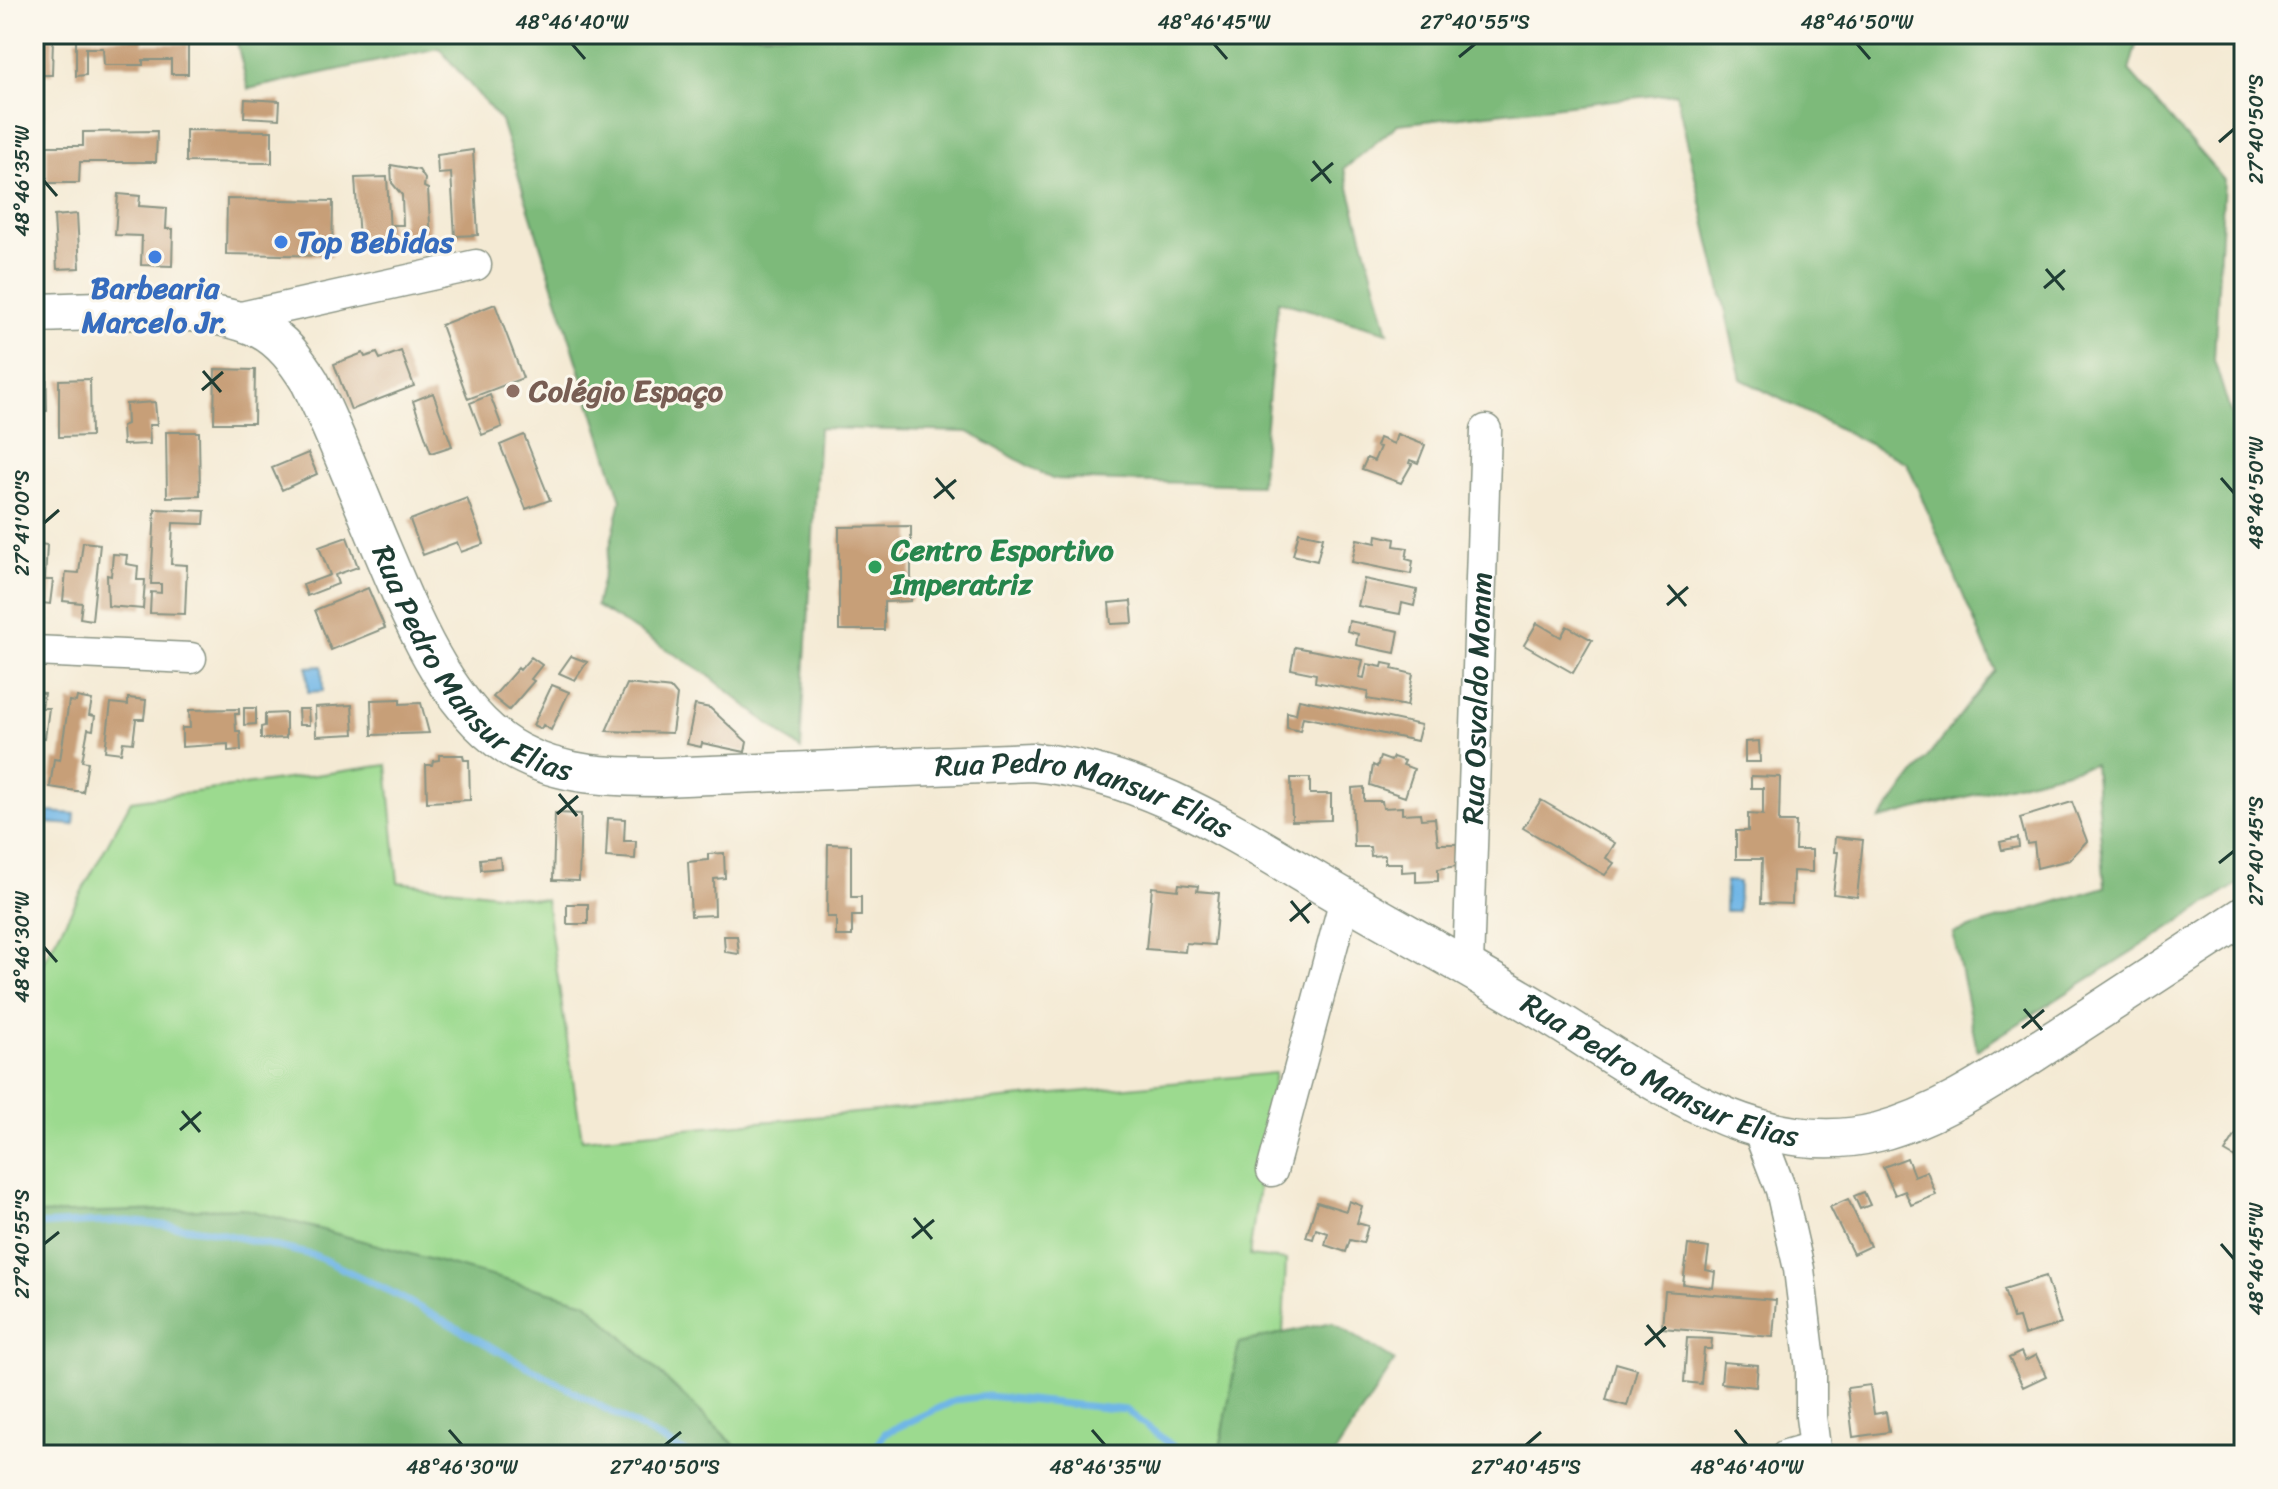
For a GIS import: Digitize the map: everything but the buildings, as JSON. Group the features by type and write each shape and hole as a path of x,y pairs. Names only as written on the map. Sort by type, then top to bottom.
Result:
{"main road":[{"name":"Rua Pedro Mansur Elias","path":"34,313 172,312 232,319 273,337 299,365 318,397 416,629 453,689 495,736 543,764 613,777 1032,762 1060,764 1119,779 1200,813 1345,899 1468,966 1691,1101 1758,1130 1789,1137 1850,1137 1878,1132 1930,1112 1994,1078 2244,916"}],"street":[{"path":"232,319 476,265"},
{"name":"Rua Osvaldo Momm","path":"1468,966 1486,430"},
{"path":"34,651 191,658"},
{"path":"1272,1171 1345,899"},
{"path":"1758,1130 1781,1190 1799,1269 1811,1369 1805,1452"}],"green space":[{"path":"235,34 2139,34 2129,71 2224,180 2214,360 2244,457 2244,880 1977,1050 1953,933 2105,887 2094,764 1880,819 1995,670 1907,463 1741,379 1676,93 1398,124 1344,169 1388,332 1278,301 1260,485 1052,479 968,432 819,428 801,750 707,674 596,606 621,500 501,121 439,48 248,89"},
{"path":"387,765 398,882 546,900 582,1139 1275,1073 1249,1256 1286,1260 1283,1333 1239,1343 1219,1455 745,1455 639,1353 34,1239 34,979 131,801"},
{"path":"242,1208 586,1302 745,1455 34,1455 34,1214"},
{"path":"1332,1322 1395,1361 1334,1455 1219,1455 1239,1343"}],"water":[{"path":"322,666 323,691 308,692 307,667"},
{"path":"48,812 75,814 74,825 47,823"},
{"path":"1726,881 1739,882 1738,911 1725,911"}],"waterway":[{"path":"34,1225 127,1221 207,1230 316,1256 389,1291 690,1455"},
{"path":"870,1455 885,1433 956,1400 988,1396 1126,1410 1184,1455"}],"place":[{"name":"Top Bebidas","path":"281,242"},
{"name":"Barbearia Marcelo Jr.","path":"155,257"},
{"name":"Colégio Espaço","path":"513,391"},
{"name":"Centro Esportivo Imperatriz","path":"875,567"}]}
